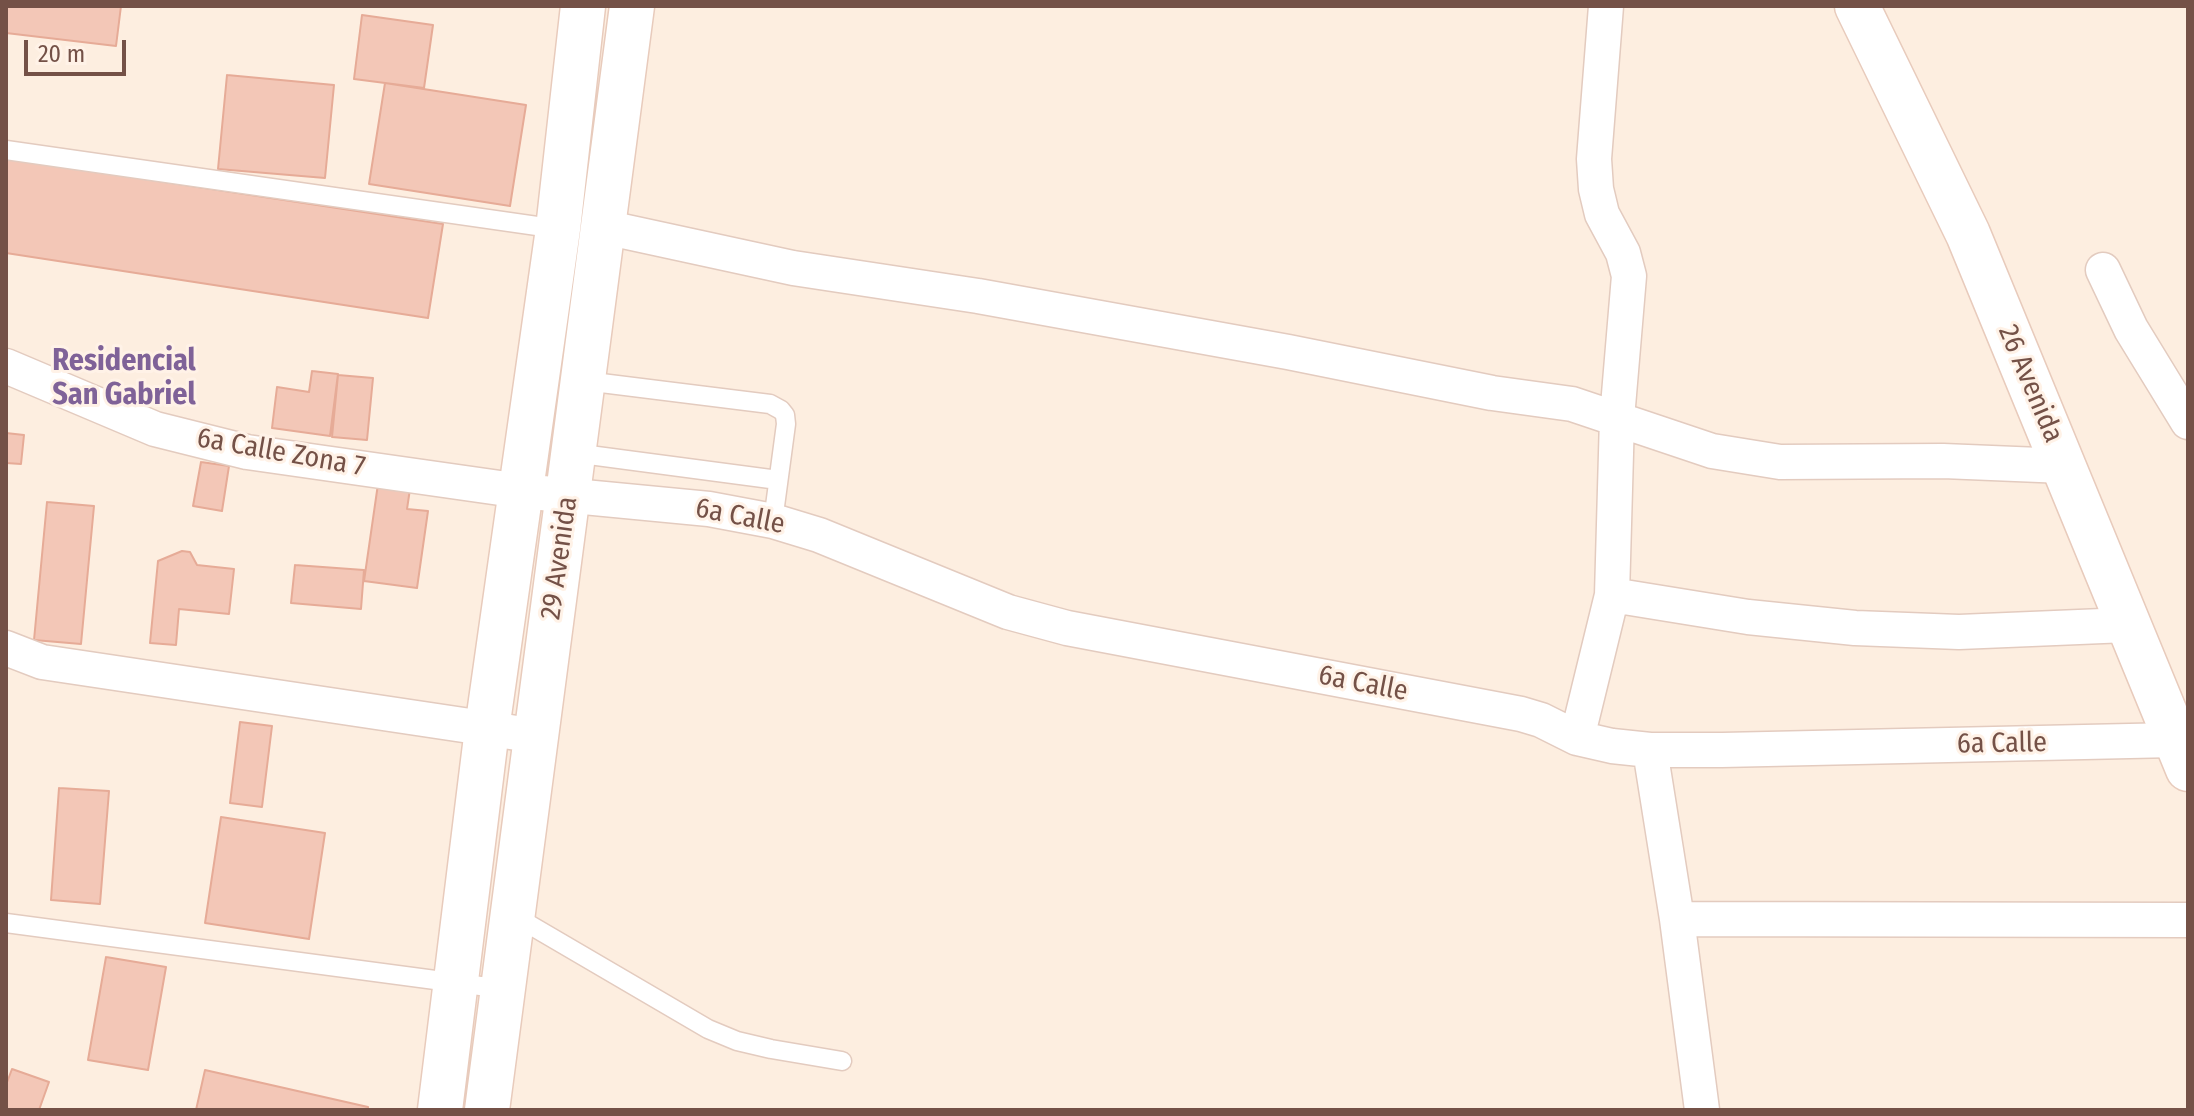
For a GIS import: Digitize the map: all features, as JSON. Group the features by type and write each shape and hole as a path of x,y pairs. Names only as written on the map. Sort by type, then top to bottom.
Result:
{"main road":[{"name":"29 Avenida","path":"440,1110 487,729 558,229 583,6"},
{"name":"29 Avenida","path":"487,1110 632,6"},
{"name":"26 Avenida","path":"1857,6 1968,234 2181,754"}],"street":[{"path":"1577,738 1612,595 1617,418 1629,276 1623,253 1602,214 1596,189 1594,159 1606,6"},
{"path":"604,227 793,268 978,296 1288,352 1492,393 1572,404 1712,451 1780,462 1943,461 2064,466"},
{"path":"2103,270 2131,329 2188,422"},
{"name":"6a Calle Zona 7","path":"6,366 155,429 247,452 569,495"},
{"name":"6a Calle","path":"569,495 709,509 773,521 819,535 1008,612 1067,628 1521,714 1577,738 1612,746 1650,750 2181,754"},
{"path":"1612,595 1748,617 1855,628 1959,632 2127,625"},
{"path":"6,648 42,662 537,736"},
{"path":"1650,750 1677,919 1702,1110"},
{"path":"1677,919 2188,920"}],"lane":[{"path":"6,150 558,229"},
{"path":"585,381 776,406 785,415 786,424 773,521"},
{"path":"574,453 778,480"},
{"path":"513,915 708,1029 737,1041 842,1061"},
{"path":"6,923 503,989"}],"building":[{"path":"6,6 121,6 116,46 6,33"},
{"path":"362,15 433,25 424,88 354,79"},
{"path":"227,75 334,85 325,178 218,169"},
{"path":"385,83 526,105 510,206 369,184"},
{"path":"6,158 443,224 428,318 6,253"},
{"path":"312,371 338,374 330,436 272,428 277,387 309,392"},
{"path":"338,375 373,378 367,440 332,437"},
{"path":"6,433 24,435 21,464 6,463"},
{"path":"201,462 229,466 222,511 193,506"},
{"path":"378,484 410,489 407,509 428,511 417,588 364,581"},
{"path":"47,502 94,506 81,644 34,640"},
{"path":"182,551 190,552 197,565 234,569 229,614 179,609 176,645 150,643 158,561"},
{"path":"295,565 364,570 361,609 291,603"},
{"path":"240,722 272,726 262,807 230,803"},
{"path":"59,788 109,791 100,904 51,900"},
{"path":"221,817 325,833 309,939 205,923"},
{"path":"106,957 166,967 148,1070 88,1060"},
{"path":"12,1069 49,1082 39,1110 6,1110 6,1085"},
{"path":"205,1070 368,1107 368,1110 196,1110"}],"district":[{"name":"Residencial San Gabriel","path":"124,379"}]}
